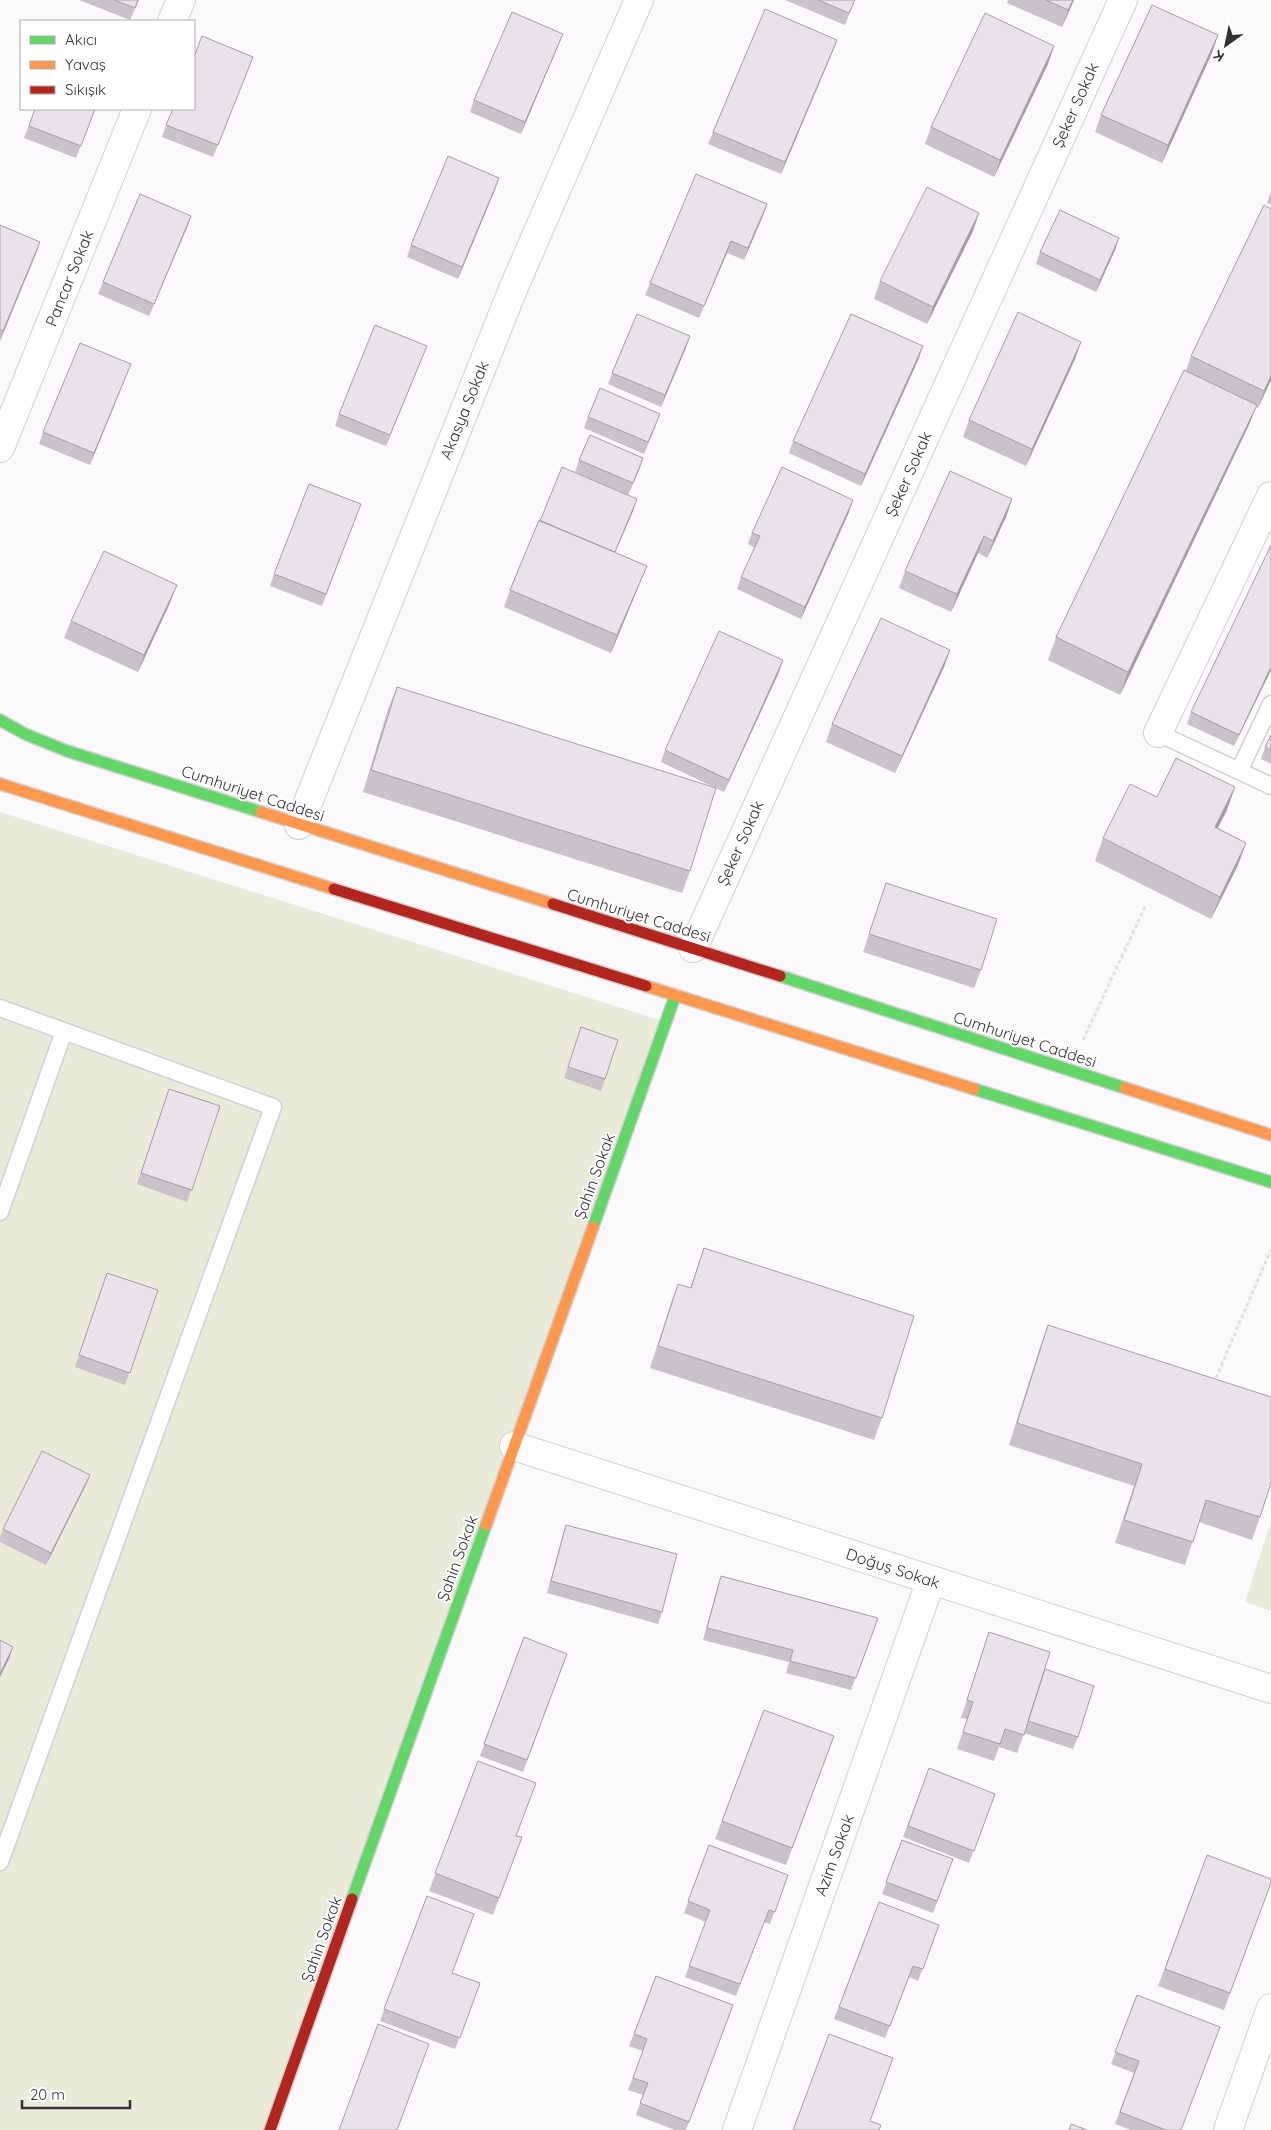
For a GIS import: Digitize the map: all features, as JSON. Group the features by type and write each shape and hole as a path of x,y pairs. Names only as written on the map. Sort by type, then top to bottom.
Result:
{"main road":[{"name":"Cumhuriyet Caddesi","path":"0,720 24,734 67,751 693,948 1271,1135"},
{"path":"0,784 1271,1182"},
{"name":"Şahin Sokak","path":"270,2130 675,996"}],"street":[{"path":"172,20 181,0"},
{"name":"Akasya Sokak","path":"299,825 513,289 639,0"},
{"name":"Şeker Sokak","path":"693,948 1123,0"},
{"name":"Pancar Sokak","path":"0,448 137,110"},
{"path":"1158,733 1271,496"},
{"name":"Doğuş Sokak","path":"514,1446 1271,1689"},
{"name":"Azim Sokak","path":"737,2130 931,1580"},
{"path":"1228,2130 1271,2008"}],"lane":[{"path":"1240,771 1271,704"},
{"path":"1158,733 1271,786"},
{"path":"0,1008 273,1107 0,1862"},
{"path":"0,1212 64,1031"}],"path":[{"path":"1081,1045 1145,907"},
{"path":"1216,1378 1271,1249"}],"green space":[{"path":"0,812 666,1022 270,2130 0,2130"},
{"path":"1271,1521 1271,1611 1245,1602"}],"building":[{"path":"114,0 138,0 135,8"},
{"path":"818,0 855,0 849,13"},
{"path":"1046,0 1073,0 1068,10"},
{"path":"1152,5 1218,35 1168,145 1101,115"},
{"path":"765,9 837,40 785,162 713,132"},
{"path":"512,12 563,34 525,122 474,100"},
{"path":"985,13 1054,46 1000,160 931,127"},
{"path":"202,36 253,57 218,145 166,125 173,110 195,110 195,54"},
{"path":"35,110 95,110 81,146 29,126"},
{"path":"448,156 499,178 462,267 411,245"},
{"path":"696,174 767,204 748,248 731,241 704,306 650,283"},
{"path":"927,187 979,213 933,307 880,281"},
{"path":"140,194 191,216 154,304 103,282"},
{"path":"1264,205 1271,209 1271,376 1264,391 1191,356"},
{"path":"1060,210 1119,238 1100,280 1040,252"},
{"path":"0,225 40,242 3,331 0,329"},
{"path":"1018,312 1081,342 1032,449 969,420"},
{"path":"637,314 690,336 665,395 612,373"},
{"path":"851,314 923,346 865,474 793,441"},
{"path":"375,325 427,346 390,435 339,414"},
{"path":"80,343 131,364 94,453 43,432"},
{"path":"1184,370 1257,405 1128,672 1056,637"},
{"path":"600,388 660,414 648,442 588,417"},
{"path":"590,435 643,458 633,483 579,460"},
{"path":"562,467 637,499 615,552 540,521"},
{"path":"782,467 853,500 805,607 741,577 760,536 752,533"},
{"path":"950,471 1012,499 993,541 984,536 957,594 905,571"},
{"path":"309,484 361,504 326,594 274,574"},
{"path":"539,520 647,566 617,635 510,590"},
{"path":"1271,545 1271,667 1239,735 1191,712"},
{"path":"104,551 177,585 144,655 71,621"},
{"path":"881,618 950,650 902,756 832,724"},
{"path":"719,631 783,660 729,780 665,750"},
{"path":"397,687 716,788 690,871 371,770"},
{"path":"1271,735 1271,750 1265,747"},
{"path":"1176,758 1235,787 1215,827 1246,843 1220,897 1103,838 1130,784 1157,797"},
{"path":"886,883 997,919 981,970 869,934"},
{"path":"581,1027 618,1040 605,1079 568,1067"},
{"path":"169,1089 220,1106 192,1190 141,1173"},
{"path":"704,1248 914,1316 882,1418 658,1346 678,1284 691,1288"},
{"path":"107,1273 158,1290 130,1373 79,1355"},
{"path":"1048,1325 1271,1397 1271,1483 1260,1517 1206,1500 1193,1542 1124,1520 1142,1464 1017,1423"},
{"path":"42,1451 90,1475 51,1553 3,1529"},
{"path":"566,1525 677,1554 662,1612 551,1581"},
{"path":"721,1576 878,1618 856,1678 790,1661 793,1650 707,1628"},
{"path":"989,1632 1050,1652 1024,1735 1005,1729 1000,1744 963,1732 973,1702 967,1700"},
{"path":"524,1637 567,1654 527,1760 484,1744"},
{"path":"0,1640 13,1647 0,1674"},
{"path":"1045,1669 1094,1686 1078,1737 1028,1721"},
{"path":"764,1710 834,1736 792,1848 722,1821"},
{"path":"478,1761 536,1783 516,1836 522,1837 499,1898 435,1873"},
{"path":"929,1768 995,1794 974,1851 908,1826"},
{"path":"902,1840 953,1859 937,1901 886,1882"},
{"path":"709,1845 788,1875 775,1912 769,1910 740,1984 689,1966 710,1910 688,1901"},
{"path":"1207,1855 1271,1879 1230,1993 1165,1969"},
{"path":"427,1896 474,1914 452,1973 480,1983 460,2038 384,2009"},
{"path":"879,1902 939,1925 923,1969 913,1966 890,2026 839,2007"},
{"path":"656,1976 733,2005 689,2122 640,2103 648,2083 633,2078 647,2039 634,2034"},
{"path":"1137,1995 1220,2027 1181,2130 1166,2130 1120,2112 1139,2061 1115,2052"},
{"path":"378,2024 429,2044 397,2130 339,2130"},
{"path":"829,2034 893,2058 870,2121 881,2125 879,2130 793,2130"},
{"path":"1071,2124 1087,2130 1069,2130"}],"traffic: fast":[{"path":"0,720 25,734 67,751 261,812"},
{"path":"780,976 1125,1088"},
{"path":"593,1227 675,996"},
{"path":"974,1089 1271,1182"},
{"path":"352,1899 486,1525"}],"traffic: slow":[{"path":"0,784 334,889"},
{"path":"261,812 553,904"},
{"path":"646,986 974,1089"},
{"path":"1125,1088 1271,1135"},
{"path":"486,1525 593,1227"}],"traffic: jam":[{"path":"334,889 646,986"},
{"path":"553,904 780,976"},
{"path":"270,2130 352,1899"}]}
